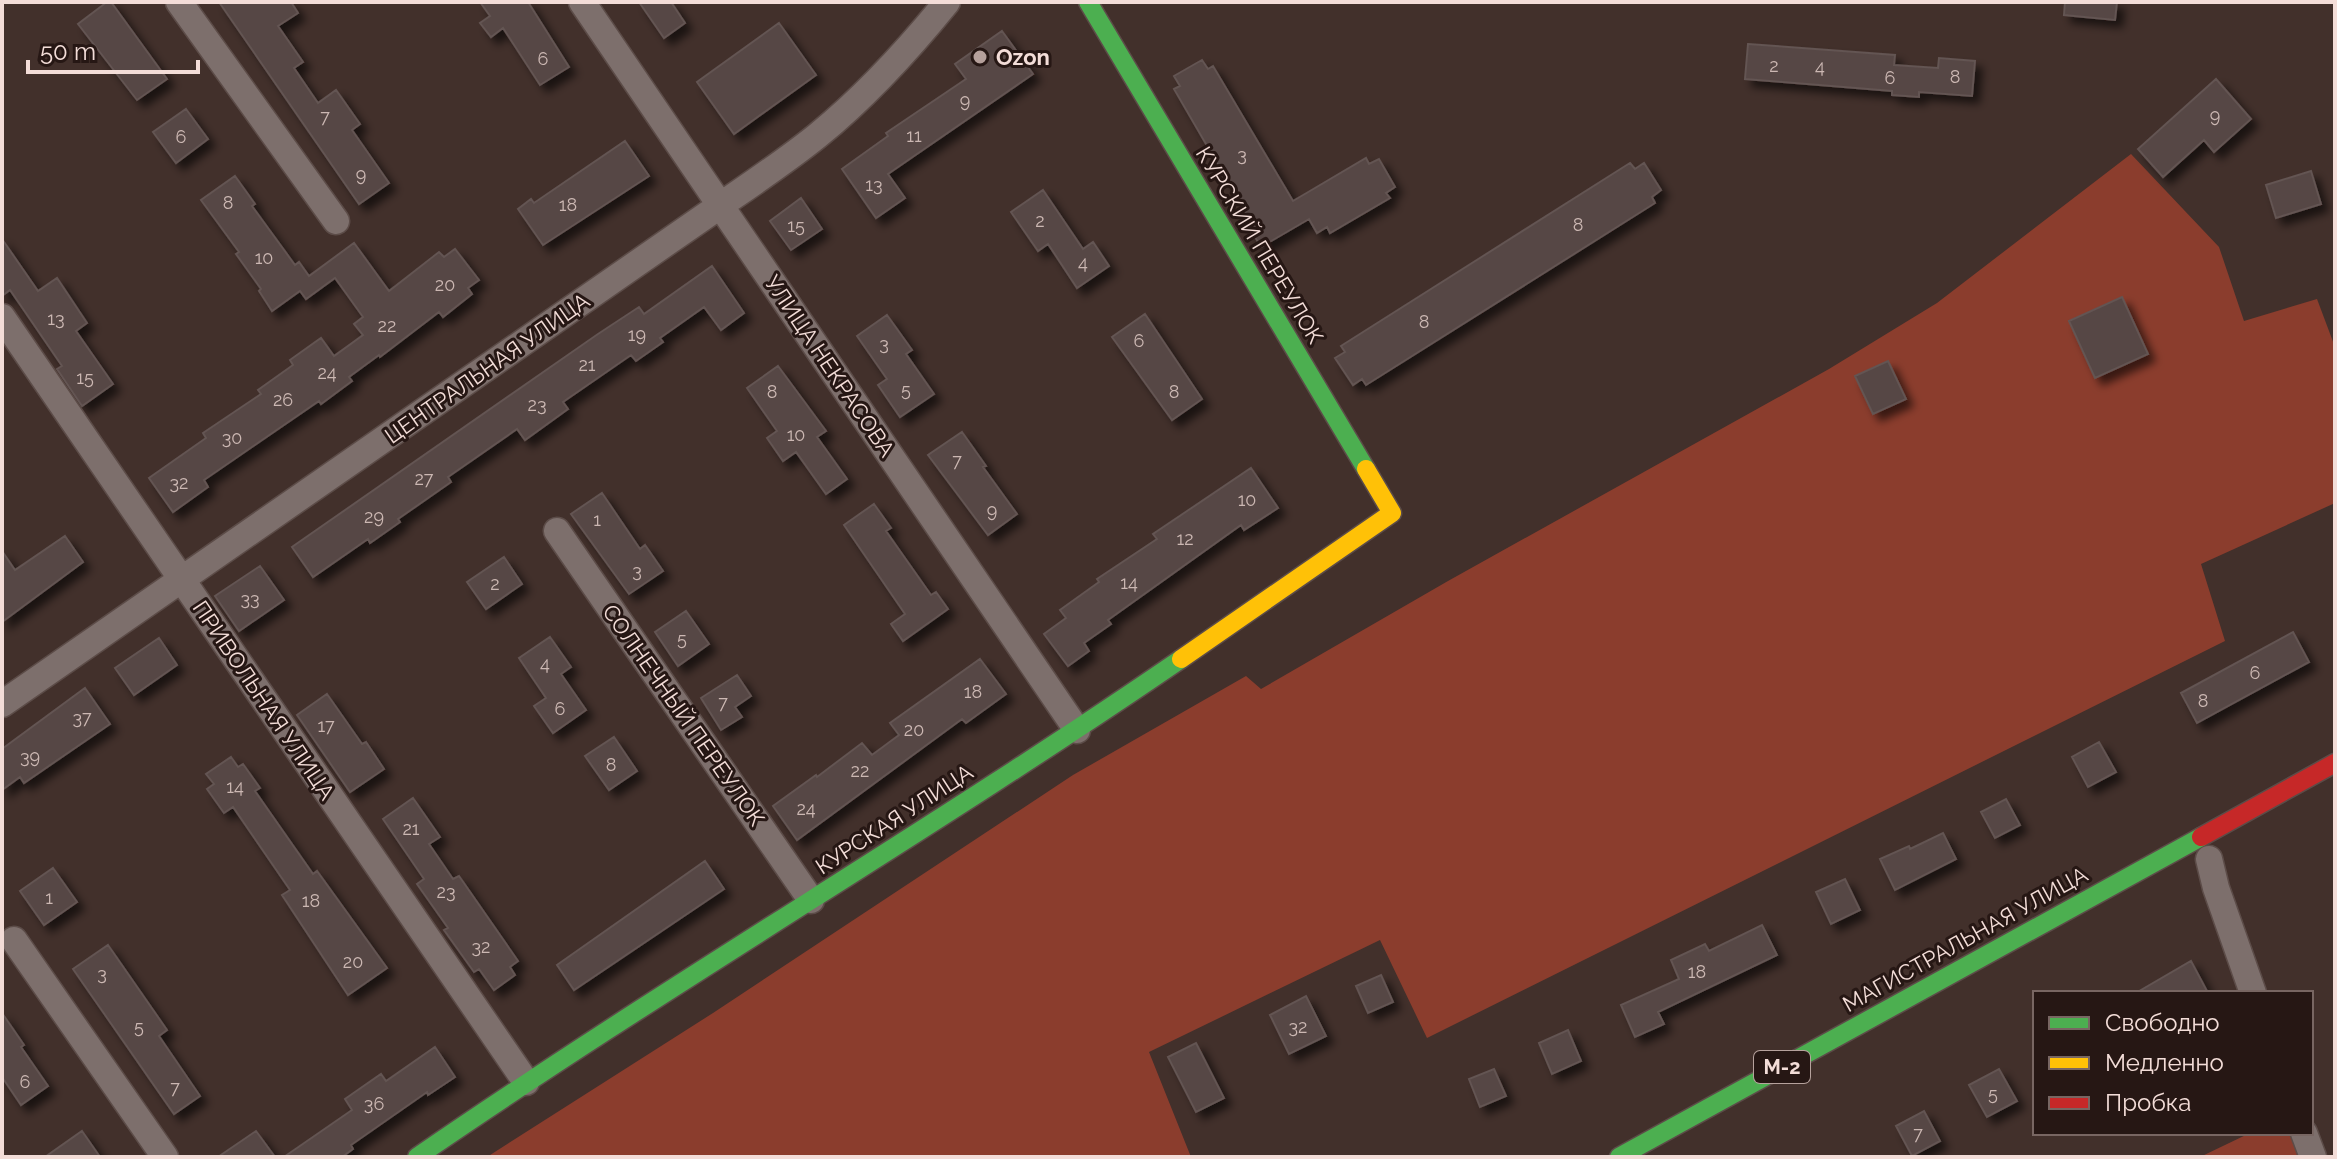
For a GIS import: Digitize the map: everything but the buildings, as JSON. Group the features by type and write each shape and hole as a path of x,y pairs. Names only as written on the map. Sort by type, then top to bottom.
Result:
{"main road":[{"name":"КУРСКИЙ ПЕРЕУЛОК","path":"1088,2 1392,513"},
{"name":"КУРСКАЯ УЛИЦА","path":"417,1157 526,1082 1077,730 1392,513"},
{"name":"МАГИСТРАЛЬНАЯ УЛИЦА","path":"1619,1157 2335,763"}],"street":[{"path":"179,2 336,221"},
{"name":"УЛИЦА НЕКРАСОВА","path":"582,2 1077,730"},
{"name":"ЦЕНТРАЛЬНАЯ УЛИЦА","path":"2,704 817,136 918,37 947,2"},
{"name":"ПРИВОЛЬНАЯ УЛИЦА","path":"2,317 526,1082"},
{"name":"СОЛНЕЧНЫЙ ПЕРЕУЛОК","path":"557,531 811,900"},
{"path":"2209,859 2252,991"},
{"path":"14,940 165,1157"},
{"path":"2305,1135 2313,1157"}],"shaded area":[{"path":"2131,154 2219,247 2244,321 2317,299 2335,347 2335,503 2201,564 2225,641 1427,1038 1380,940 1149,1052 1191,1157 487,1157 713,1013 1073,775 1246,676 1261,689 1829,369 1937,303"},
{"path":"2246,1135 2296,1135 2297,1157 2200,1157"}],"traffic: fast":[{"path":"1088,2 1366,469"},
{"path":"417,1157 1181,659"},
{"path":"1619,1157 2201,837"}],"traffic: slow":[{"path":"1181,659 1392,513 1366,469"}],"traffic: jam":[{"path":"2201,837 2335,763"}],"place":[{"name":"Ozon","path":"980,57"}]}
